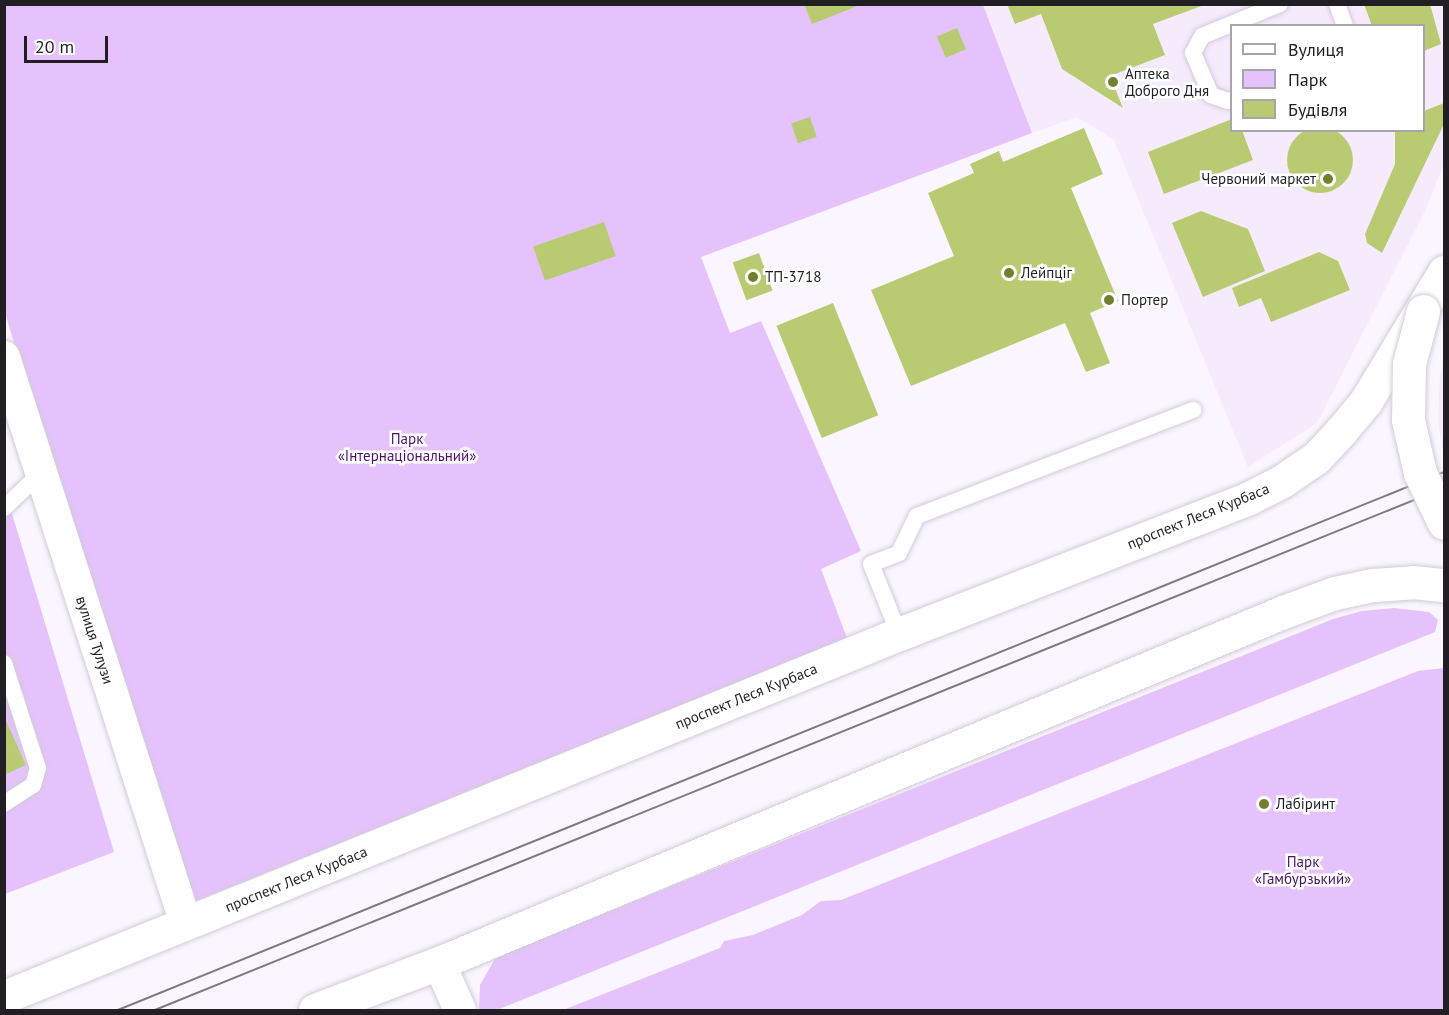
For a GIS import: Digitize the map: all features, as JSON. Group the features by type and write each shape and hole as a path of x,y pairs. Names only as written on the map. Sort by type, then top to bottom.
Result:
{"main road":[{"path":"1444,272 1423,311 1409,364 1408,420 1420,473 1444,523"},
{"name":"проспект Леся Курбаса","path":"4,997 899,634 1249,498 1282,481 1316,458 1366,401 1423,311"},
{"path":"315,1011 439,963 1283,612 1335,593 1374,585 1413,582 1444,585"}],"street":[{"name":"вулиця Тулузи","path":"4,357 186,924"},
{"path":"439,963 460,1011"}],"lane":[{"path":"1231,24 1280,4"},
{"path":"1337,4 1344,24"},
{"path":"1230,25 1202,36 1193,53 1211,95 1230,100"},
{"path":"899,634 872,564 899,553 917,516 1193,410"},
{"path":"4,508 40,474"},
{"path":"4,663 38,768 33,785 4,804"}],"shaded area":[{"path":"983,5 1444,5 1444,164 1425,211 1317,423 1248,467 1114,140 1077,117 1032,133"},
{"path":"1444,359 1444,458 1438,421 1440,377"}],"green space":[{"name":"Парк «Інтернаціональний»","path":"5,5 983,5 1032,133 701,257 730,333 761,321 861,551 821,569 847,638 191,903 56,489 5,312"},
{"path":"4,487 114,852 5,894 4,894"},
{"path":"1394,608 1429,612 1438,620 1435,632 497,1010 479,1010 480,985 496,957 1333,619 1362,611"},
{"name":"Парк «Гамбурзький»","path":"1444,668 1444,1010 563,1010 720,948 724,941 753,935 802,915 821,901 841,900 1418,671"}],"building":[{"path":"804,4 860,4 860,5 812,24"},
{"path":"1007,4 1204,5 1153,24 1165,55 1110,76 1123,108 1062,69 1041,14 1015,24"},
{"path":"1364,4 1430,4 1441,44 1425,51 1425,24 1371,24"},
{"path":"957,28 966,49 946,58 937,37"},
{"path":"1444,103 1444,124 1382,253 1367,243 1365,234 1395,164 1395,132 1425,132 1425,111"},
{"path":"810,117 817,137 798,143 791,124"},
{"path":"1230,120 1230,132 1243,132 1253,160 1164,194 1148,152"},
{"name":"Лейпціг","path":"1084,128 1103,174 1071,188 1118,301 1090,313 1110,363 1086,372 1065,323 911,386 871,290 954,256 928,193 974,173 970,164 999,151 1003,162"},
{"path":"1304,132 1336,132 1347,142 1352,154 1350,173 1343,183 1333,190 1320,193 1307,190 1297,183 1290,173 1287,160 1290,147"},
{"path":"1201,211 1248,229 1265,271 1203,297 1172,223"},
{"path":"604,222 616,256 545,280 533,246"},
{"path":"1319,252 1338,261 1350,290 1271,322 1261,298 1239,307 1232,288"},
{"name":"ТП-3718","path":"759,253 773,291 746,300 733,263"},
{"path":"833,303 878,415 822,438 776,326"},
{"path":"4,716 26,765 4,775"}],"tram line":[{"path":"118,1010 1444,472"},
{"path":"155,1010 1444,488"}],"place":[{"name":"Аптека Доброго Дня","path":"1113,82"},
{"name":"Червоний маркет","path":"1328,179"},
{"name":"Лейпціг","path":"1009,273"},
{"name":"ТП-3718","path":"753,277"},
{"name":"Портер","path":"1109,300"},
{"name":"Лабіринт","path":"1264,804"}]}
